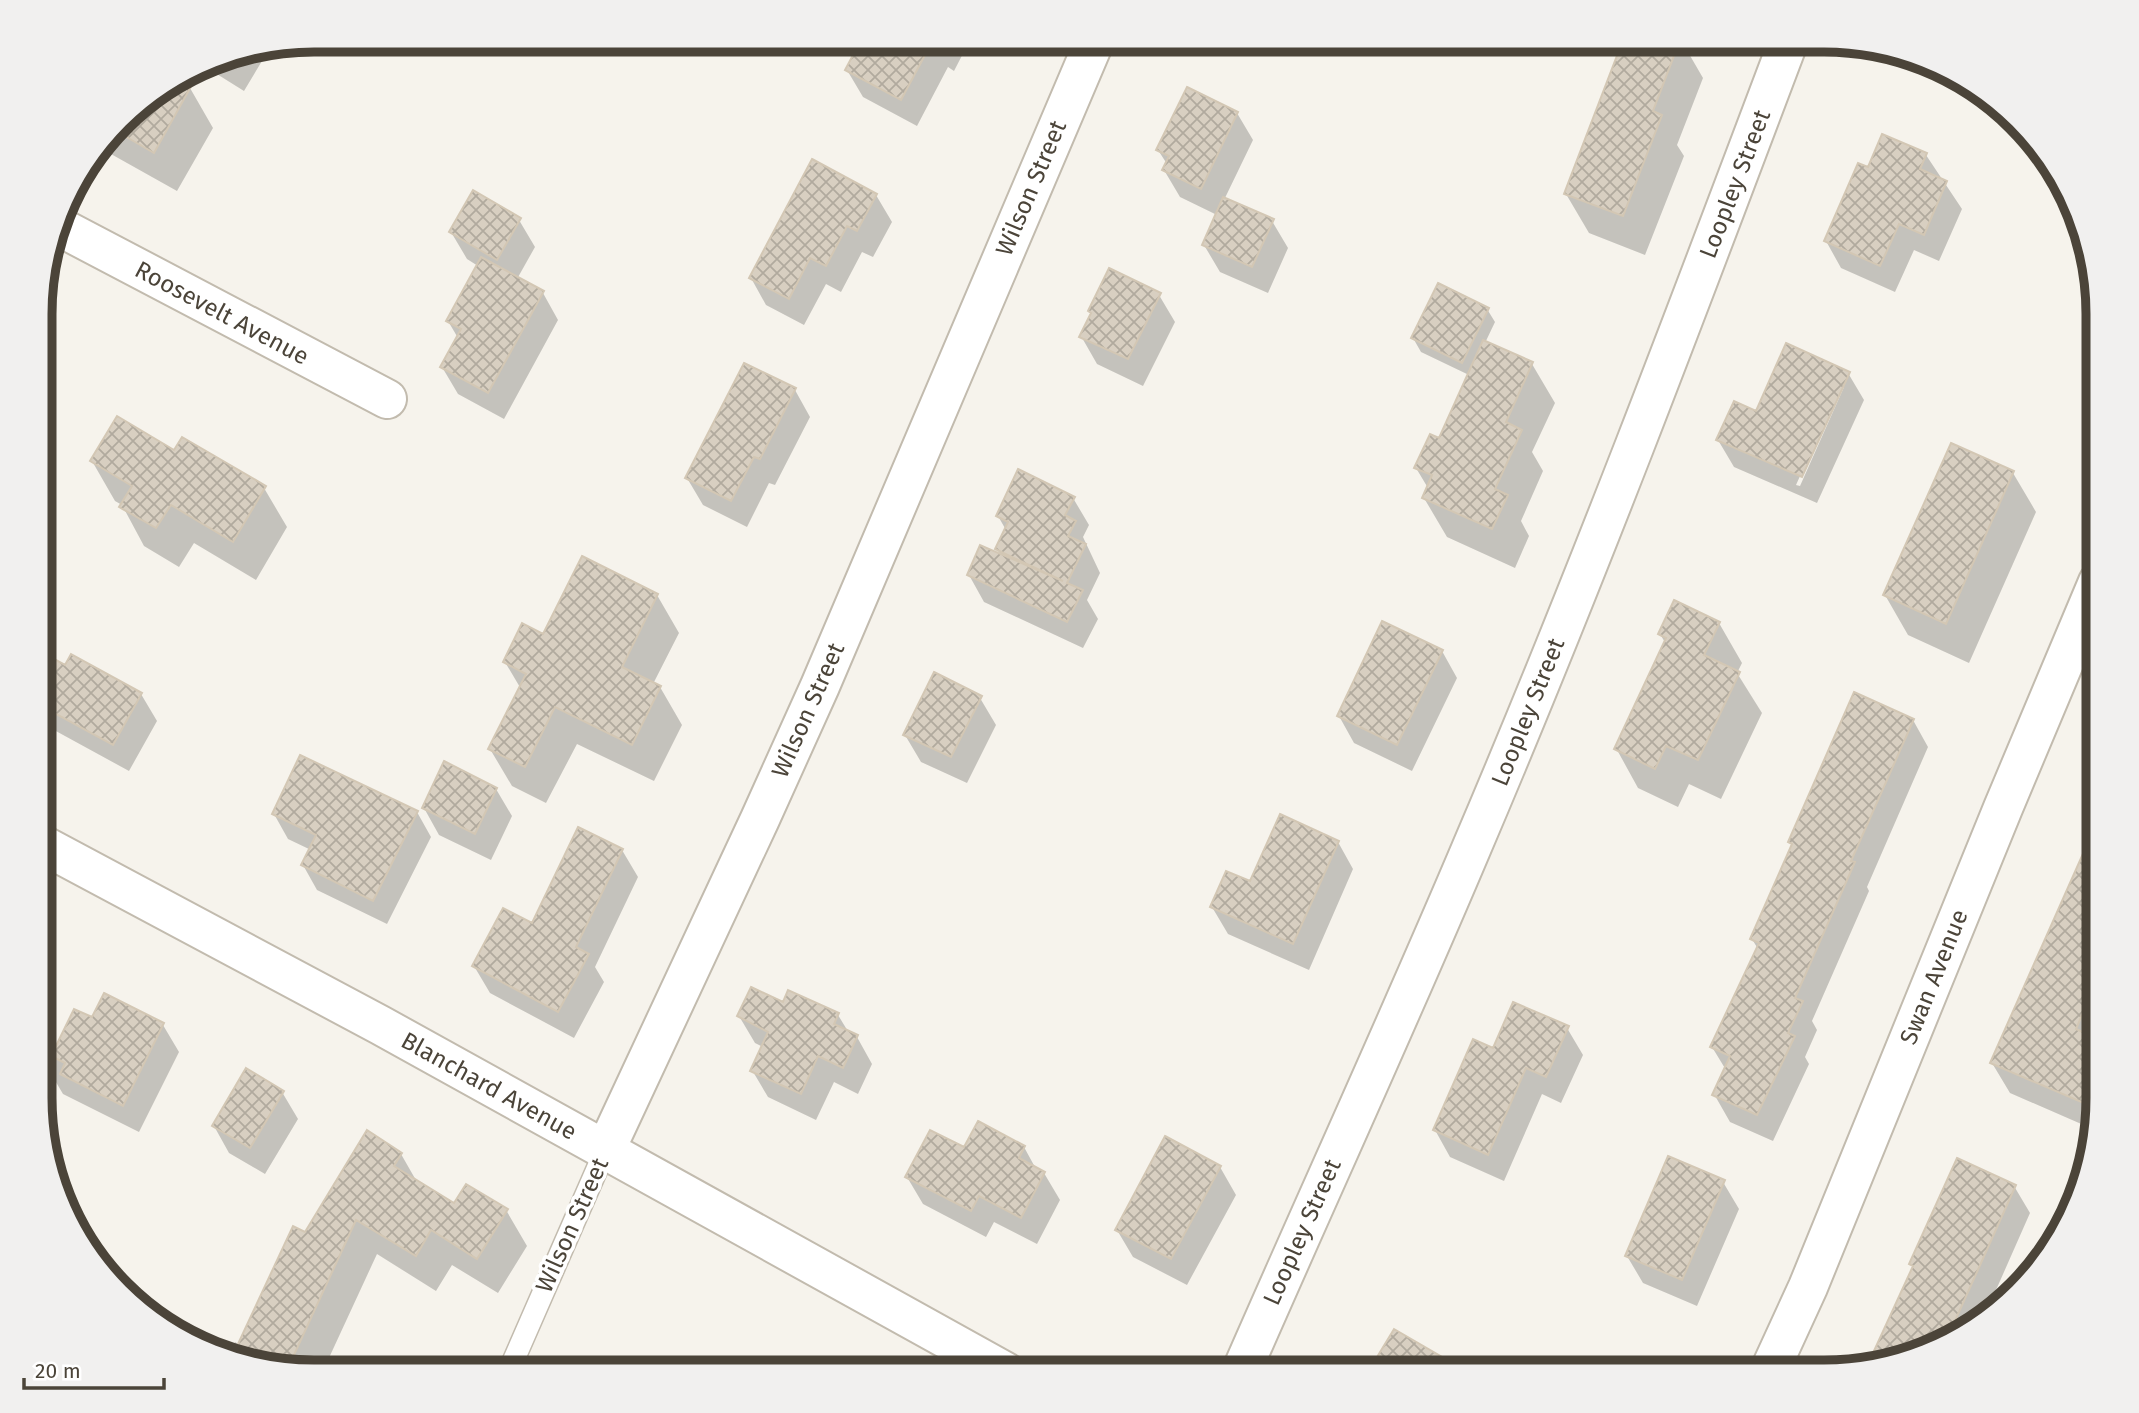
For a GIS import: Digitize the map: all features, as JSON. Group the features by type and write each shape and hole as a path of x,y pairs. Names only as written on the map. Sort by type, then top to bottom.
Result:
{"street":[{"name":"Wilson Street","path":"604,1152 820,687 1090,52"},
{"name":"Loopley Street","path":"1246,1360 1476,837 1643,425 1784,52"},
{"name":"Roosevelt Avenue","path":"66,230 387,399"},
{"name":"Swan Avenue","path":"1775,1360 1808,1287 2086,611"},
{"name":"Blanchard Avenue","path":"52,850 380,1024 604,1152 982,1360"}],"lane":[{"name":"Wilson Street","path":"514,1360 604,1152"}],"building":[{"path":"855,52 927,52 901,100 845,70"},
{"path":"1618,52 1675,52 1653,111 1662,115 1623,216 1564,194"},
{"path":"194,82 154,153 123,135 155,107"},
{"path":"1187,87 1238,112 1201,189 1162,170 1169,156 1156,150"},
{"path":"1882,134 1927,153 1920,169 1947,181 1924,235 1899,224 1880,266 1824,241 1858,163 1868,167"},
{"path":"812,159 877,194 857,231 847,226 826,266 810,258 789,299 749,278"},
{"path":"473,190 521,218 497,260 449,232"},
{"path":"1223,197 1274,219 1252,267 1202,245"},
{"path":"481,257 544,291 488,393 440,367 461,329 446,321"},
{"path":"1109,268 1161,293 1128,359 1079,337 1091,313 1088,311"},
{"path":"1438,283 1489,308 1462,363 1411,338"},
{"path":"1483,340 1533,362 1506,422 1522,430 1495,489 1508,495 1492,529 1422,498 1432,475 1414,468 1430,434 1439,438"},
{"path":"1786,343 1850,372 1802,477 1716,440 1734,401 1756,411"},
{"path":"744,363 796,388 760,459 754,457 731,501 685,478"},
{"path":"117,416 174,450 182,437 266,486 233,542 171,505 156,528 119,507 132,486 90,461"},
{"path":"1951,443 2014,471 1946,624 1883,595"},
{"path":"1018,469 1075,497 1065,515 1076,521 1068,536 1086,544 1067,583 1083,590 1067,622 967,575 980,545 1063,581 995,549 1008,522 996,516"},
{"path":"582,556 658,594 622,667 661,686 632,745 555,707 525,767 488,749 526,674 503,662 522,623 543,634"},
{"path":"1674,600 1720,622 1704,655 1740,672 1698,760 1666,746 1655,769 1614,749 1666,638 1658,634"},
{"path":"1382,621 1443,650 1397,745 1337,716"},
{"path":"71,654 142,693 113,745 52,712 52,658 65,665"},
{"path":"934,672 982,696 951,757 903,735"},
{"path":"1854,692 1914,719 1851,861 1855,862 1795,998 1803,1001 1788,1033 1795,1036 1757,1115 1712,1095 1730,1056 1710,1047 1759,943 1750,939 1792,844 1788,842"},
{"path":"300,755 418,811 373,901 301,865 316,835 272,814"},
{"path":"444,761 497,788 475,834 422,808"},
{"path":"1280,814 1339,841 1293,944 1210,907 1226,871 1250,881"},
{"path":"578,827 623,849 576,947 589,954 558,1012 472,966 503,908 532,923"},
{"path":"2086,847 2086,1006 2076,1029 2086,1034 2086,1104 1990,1063"},
{"path":"751,987 783,1002 788,990 839,1013 834,1024 858,1035 843,1068 818,1056 801,1094 750,1071 768,1032 737,1016"},
{"path":"104,993 164,1023 123,1106 60,1074 65,1063 52,1056 74,1009 92,1017"},
{"path":"1513,1002 1569,1026 1546,1077 1526,1068 1488,1155 1433,1130 1473,1039 1493,1048"},
{"path":"246,1068 284,1091 250,1148 212,1126"},
{"path":"978,1121 1025,1146 1019,1158 1045,1172 1021,1218 979,1196 971,1211 905,1177 930,1130 964,1147"},
{"path":"367,1130 402,1153 394,1166 454,1203 466,1184 508,1209 477,1259 431,1230 416,1256 356,1220 292,1359 236,1349 293,1226 305,1232"},
{"path":"1165,1136 1221,1166 1171,1259 1115,1230"},
{"path":"1668,1156 1725,1180 1682,1280 1625,1256"},
{"path":"1957,1158 2016,1185 1952,1327 1909,1347 1872,1356 1913,1266 1909,1264"},
{"path":"1394,1329 1447,1360 1375,1360"}]}
